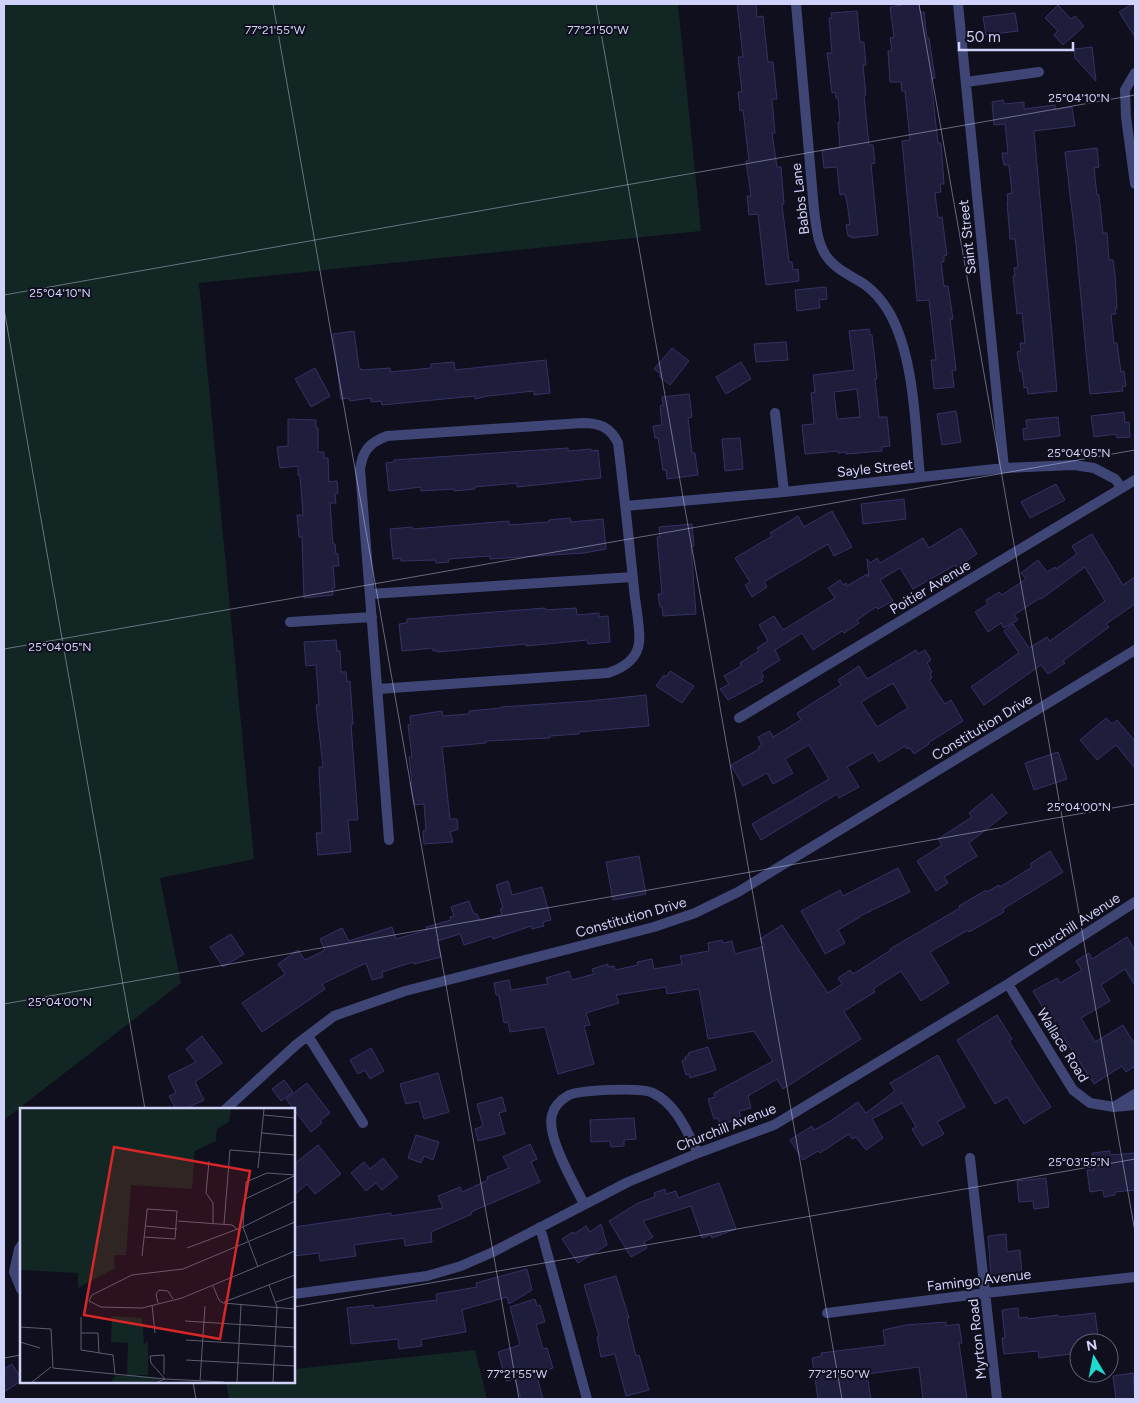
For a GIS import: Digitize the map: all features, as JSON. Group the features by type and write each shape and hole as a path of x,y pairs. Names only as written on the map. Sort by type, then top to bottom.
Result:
{"street":[{"name":"Babbs Lane","path":"796,4 818,237 824,254 833,264 866,285 890,313 903,346 911,381 920,477"},
{"name":"Saint Street","path":"958,4 1004,468"},
{"path":"966,82 1038,72"},
{"path":"1135,72 1125,90 1126,117 1135,184"},
{"path":"775,413 784,492"},
{"path":"378,689 608,673 622,668 630,662 636,654 639,643 618,443 614,434 596,423 387,436 376,440 367,448 362,457 360,470 389,840"},
{"name":"Sayle Street","path":"625,506 784,492 1004,468 1074,465 1094,468 1115,479 1122,488"},
{"name":"Poitier Avenue","path":"739,718 1135,480"},
{"path":"370,594 633,577"},
{"path":"290,622 372,617"},
{"name":"Constitution Drive","path":"227,1108 308,1036 334,1016 405,992 654,927 695,913 738,892 1135,650"},
{"name":"Churchill Avenue","path":"295,1294 426,1276 461,1266 628,1182 698,1153 774,1125 1008,984 1135,902"},
{"name":"Wallace Road","path":"1008,984 1073,1090 1090,1103 1114,1107 1135,1106"},
{"path":"308,1036 363,1123"},
{"path":"584,1204 553,1134 552,1115 558,1103 570,1094 631,1089 652,1092 670,1104 698,1153"},
{"path":"1114,1107 1135,1094"},
{"name":"Myrton Road","path":"970,1158 997,1399"},
{"path":"540,1227 587,1399"},
{"path":"20,1248 14,1272 20,1287"},
{"name":"Famingo Avenue","path":"827,1313 1135,1277"}],"green space":[{"path":"4,4 678,4 701,231 199,283 254,859 160,878 181,983 4,1120"},
{"path":"475,1350 487,1399 229,1399 226,1383 295,1383 295,1369"}],"building":[{"path":"737,4 756,4 757,17 763,16 768,62 773,62 777,99 772,99 775,133 772,133 777,167 781,167 784,204 782,204 789,262 792,262 793,270 798,269 799,281 766,285 758,214 749,215 747,196 751,196 746,161 749,161 743,110 740,111 738,92 742,92 738,57 743,57"},
{"path":"902,4 919,4 920,12 924,12 935,78 931,79 938,143 941,143 944,184 940,184 941,192 935,193 938,218 942,217 947,255 944,256 944,262 941,262 944,286 948,286 953,319 950,319 956,370 952,371 954,387 934,389 931,360 936,360 929,300 917,301 902,141 910,140 905,91 902,91 901,82 890,82 888,51 892,51 890,38 894,37 890,7"},
{"path":"1135,4 1135,37 1119,12"},
{"path":"1058,5 1071,19 1075,16 1084,26 1063,45 1054,35 1058,31 1045,18"},
{"path":"857,11 860,42 864,42 866,65 863,65 866,95 864,95 869,145 873,145 875,163 871,164 878,235 851,238 851,236 848,236 846,225 850,224 847,202 845,194 840,195 837,167 824,168 822,150 840,148 838,98 836,98 835,92 832,93 827,53 832,53 829,18 832,18 831,13"},
{"path":"1015,13 1018,31 986,35 983,17"},
{"path":"1092,47 1096,81 1075,58 1074,49"},
{"path":"1003,100 1004,104 1024,102 1024,109 1055,105 1055,110 1072,107 1075,126 1034,131 1057,391 1028,394 1027,387 1024,388 1022,371 1020,372 1017,352 1021,351 1020,343 1025,343 1022,313 1017,314 1013,276 1015,276 1014,268 1018,267 1015,239 1010,239 1007,194 1012,193 1009,165 1004,165 1002,153 1008,153 1005,124 994,125 992,102"},
{"path":"1097,148 1099,167 1094,168 1097,195 1099,195 1103,233 1107,233 1109,260 1113,260 1115,274 1117,308 1115,309 1116,314 1111,314 1114,343 1117,343 1121,372 1124,371 1126,386 1122,387 1123,391 1090,394 1065,152"},
{"path":"826,287 827,299 819,300 820,308 797,311 795,290"},
{"path":"869,329 870,335 872,335 879,417 887,417 890,446 882,447 882,451 846,454 846,452 838,453 838,451 805,454 802,425 814,424 811,393 815,392 813,375 854,370 849,331","holes":["857,389 860,417 837,419 834,392"]},
{"path":"354,331 359,368 361,370 390,368 390,372 431,368 431,364 454,362 455,370 546,360 550,393 534,395 534,391 475,399 475,396 382,405 381,401 371,402 371,398 350,401 349,398 341,399 333,334"},
{"path":"786,342 788,360 756,362 754,344"},
{"path":"672,348 689,361 670,385 654,369"},
{"path":"741,362 751,379 726,394 716,377"},
{"path":"315,368 330,396 311,407 295,379"},
{"path":"689,394 692,417 688,418 692,453 695,453 698,475 667,479 666,470 663,470 658,438 655,438 653,426 662,425 660,406 663,405 662,397"},
{"path":"956,411 961,442 942,445 937,414"},
{"path":"1124,412 1125,423 1129,422 1130,437 1117,438 1116,434 1094,437 1091,416"},
{"path":"1058,417 1060,436 1024,440 1023,429 1027,428 1026,420"},
{"path":"288,419 316,420 318,452 324,452 324,458 328,458 329,482 337,481 338,493 335,494 336,503 330,503 333,544 335,544 336,554 338,554 339,566 333,566 335,588 332,588 333,595 304,598 302,537 299,537 297,515 303,515 300,475 298,475 298,466 280,468 277,447 288,446"},
{"path":"740,438 743,469 725,471 722,439"},
{"path":"568,448 568,451 598,450 601,478 517,487 517,483 454,491 454,489 421,491 421,487 389,491 386,463 394,462 394,460"},
{"path":"1056,484 1065,500 1030,518 1021,502"},
{"path":"904,499 906,519 863,524 861,504"},
{"path":"832,511 852,547 834,556 828,544 764,582 767,587 752,597 745,585 750,582 735,558 772,536 770,533 798,516 804,527"},
{"path":"570,518 571,522 603,519 606,549 584,553 490,559 490,556 448,559 449,562 436,563 435,560 401,561 401,558 393,559 390,529 412,527 413,529 509,521 509,525 549,522 549,520"},
{"path":"692,524 694,546 691,546 696,614 663,616 658,594 662,594 657,537 660,537 659,527"},
{"path":"961,528 977,554 913,589 900,568 880,580 893,601 878,609 876,607 857,620 859,623 844,633 842,631 813,650 802,633 775,650 780,660 761,672 764,677 761,678 763,681 728,700 720,689 729,684 724,676 741,666 740,663 759,651 757,648 768,641 759,625 774,616 783,630 835,598 828,588 840,580 843,585 846,583 847,586 867,574 869,577 867,559 870,563 877,558 880,563 923,538 929,548"},
{"path":"1092,534 1123,585 1135,577 1135,604 1106,624 1109,627 1063,661 1065,663 1048,674 1041,665 984,705 971,687 1019,653 1004,631 1013,624 1029,648 1047,637 1050,641 1105,601 1085,567 1041,599 1014,615 1018,620 1004,628 1001,623 988,632 975,612 988,604 986,600 999,592 1002,595 1026,579 1021,573 1038,560 1047,572 1055,567 1056,569 1077,554 1072,546"},
{"path":"545,608 545,610 576,608 577,615 599,613 599,617 608,616 610,642 588,644 587,640 438,652 433,651 433,648 402,651 399,624 407,623 407,619"},
{"path":"336,640 337,651 340,651 341,672 346,672 347,682 350,681 358,820 348,820 351,852 318,855 316,833 322,833 319,767 323,767 316,705 319,705 316,665 306,666 304,642"},
{"path":"916,650 918,654 925,650 931,660 927,663 932,672 930,673 932,678 929,680 945,704 951,700 963,721 914,754 910,748 907,749 905,746 879,762 873,752 847,767 859,787 839,798 837,794 761,840 752,824 829,779 809,745 785,759 793,773 773,784 767,773 743,786 731,765 759,749 758,747 762,745 758,737 770,731 773,737 801,720 797,713 841,685 838,680 859,666 867,679","holes":["893,683 908,708 877,727 861,702"]},
{"path":"670,671 694,686 682,703 656,686 664,675 666,677"},
{"path":"646,695 649,726 579,732 579,734 550,736 550,738 486,741 486,743 442,747 450,819 457,819 458,829 450,832 453,842 424,844 423,831 426,830 424,804 414,805 410,783 412,783 409,757 412,757 408,725 411,724 410,716 442,711 443,716 469,714 469,711 501,707"},
{"path":"1106,718 1112,724 1117,720 1135,741 1135,768 1116,745 1097,760 1080,740"},
{"path":"1058,752 1067,779 1034,790 1025,763"},
{"path":"992,794 1007,813 969,843 977,856 944,877 948,883 936,891 917,861 942,845 938,839 972,817 969,813"},
{"path":"1050,851 1063,872 1003,909 1004,912 930,952 949,983 921,1001 901,971 873,989 875,992 844,1011 861,1039 783,1089 777,1079 748,1096 751,1108 739,1111 741,1118 720,1125 718,1118 714,1119 708,1099 715,1097 714,1093 773,1061 754,1031 708,1039 699,989 667,994 666,987 616,995 619,1003 586,1013 590,1025 584,1026 594,1064 558,1074 545,1027 510,1032 508,1022 504,1023 499,995 496,995 494,983 509,980 511,990 548,984 546,978 569,971 572,980 594,974 592,969 608,964 608,967 614,966 615,970 638,965 637,962 652,959 654,969 682,964 680,956 709,951 708,943 722,940 723,943 732,941 735,954 765,946 760,939 782,925 828,993 842,984 838,978 850,970 853,974 986,890 987,892 999,885 1000,887 1032,867 1030,864"},
{"path":"639,856 646,894 613,900 606,862"},
{"path":"898,868 910,892 860,916 838,930 845,943 825,954 801,911 840,890 843,896"},
{"path":"508,881 512,895 542,887 551,920 543,922 544,926 532,929 531,926 493,939 492,936 464,945 460,934 437,941 441,957 414,964 413,962 382,972 383,977 372,980 366,963 322,984 325,989 262,1032 242,1003 285,974 278,964 298,950 305,960 325,950 320,939 342,928 349,941 392,927 396,939 427,930 426,927 451,920 450,917 454,916 451,907 469,901 474,914 477,914 480,921 502,914 500,909 503,908 496,885"},
{"path":"231,934 244,954 223,967 210,947"},
{"path":"1127,937 1135,950 1135,986 1125,969 1101,985 1110,1001 1081,1018 1095,1042 1123,1025 1135,1045 1135,1066 1126,1072 1122,1066 1094,1084 1064,1038 1061,1039 1033,991 1057,978 1060,983 1082,970 1076,961 1089,953 1092,959"},
{"path":"997,1015 1012,1039 1009,1041 1051,1107 1024,1124 1007,1097 995,1104 957,1040"},
{"path":"202,1036 222,1063 195,1082 204,1100 187,1108 175,1108 169,1096 176,1093 168,1076 196,1062 186,1049"},
{"path":"708,1047 716,1070 690,1078 689,1074 686,1075 682,1061 689,1055 688,1053"},
{"path":"371,1048 384,1071 370,1079 365,1070 358,1074 350,1060"},
{"path":"938,1055 965,1107 937,1122 944,1134 922,1146 912,1129 916,1127 902,1103 872,1119 883,1138 866,1150 856,1137 852,1139 849,1134 820,1153 818,1151 803,1160 790,1140 812,1126 814,1130 829,1122 858,1102 866,1113 895,1091 890,1083"},
{"path":"438,1073 449,1112 424,1119 419,1101 406,1104 400,1084"},
{"path":"284,1080 293,1092 281,1101 272,1089"},
{"path":"307,1083 330,1113 311,1132 295,1111 295,1108 293,1108 286,1099"},
{"path":"502,1097 506,1111 499,1113 505,1134 478,1141 475,1129 483,1126 477,1104"},
{"path":"634,1118 636,1139 624,1140 624,1146 611,1147 610,1141 591,1142 590,1120"},
{"path":"416,1135 439,1142 433,1160 424,1156 421,1163 408,1158"},
{"path":"530,1144 537,1159 531,1162 540,1182 471,1212 472,1214 431,1232 432,1242 405,1246 404,1238 354,1245 356,1256 320,1261 319,1253 295,1256 295,1227 391,1213 391,1216 443,1208 438,1196 460,1187 462,1192 488,1180 487,1177 509,1168 503,1157"},
{"path":"318,1145 341,1174 315,1194 307,1184 295,1194 295,1163"},
{"path":"1110,1151 1110,1155 1135,1153 1135,1190 1115,1192 1115,1195 1104,1197 1103,1190 1090,1192 1087,1170 1094,1170 1092,1153"},
{"path":"383,1158 398,1177 382,1190 376,1183 366,1191 351,1173 364,1162 370,1169"},
{"path":"1046,1178 1049,1207 1034,1209 1033,1201 1019,1202 1017,1181"},
{"path":"719,1183 736,1229 712,1238 711,1235 702,1238 691,1206 643,1221 653,1237 644,1242 647,1248 631,1257 609,1221 638,1203 655,1197 654,1193 665,1189 666,1194 676,1191 678,1198"},
{"path":"601,1224 607,1245 578,1263 562,1239 586,1226 590,1232"},
{"path":"1006,1234 1007,1252 1020,1250 1022,1275 991,1277 988,1236"},
{"path":"527,1269 532,1290 509,1304 507,1297 462,1310 466,1332 424,1339 421,1340 422,1346 399,1349 398,1339 351,1344 347,1308 373,1305 374,1308 437,1300 436,1294 477,1287 476,1283"},
{"path":"616,1276 629,1318 627,1319 636,1356 639,1355 649,1390 626,1396 615,1354 601,1357 597,1337 599,1336 584,1285"},
{"path":"535,1299 537,1306 540,1305 545,1322 536,1324 543,1349 547,1348 553,1368 536,1373 543,1399 521,1399 515,1379 506,1381 498,1352 520,1345 510,1307"},
{"path":"1018,1308 1019,1318 1027,1317 1028,1319 1095,1313 1098,1333 1069,1333 1069,1354 1039,1358 1038,1351 1004,1354 1002,1338 1005,1338 1002,1310"},
{"path":"946,1322 946,1326 959,1324 962,1343 959,1343 967,1399 923,1399 919,1367 867,1374 871,1399 818,1399 812,1358 822,1356 821,1353 885,1345 883,1330 906,1325"},
{"path":"12,1364 20,1376 20,1382 4,1392 4,1369"},
{"path":"1133,1373 1135,1399 1116,1399 1114,1383 1119,1383 1119,1375"}]}
